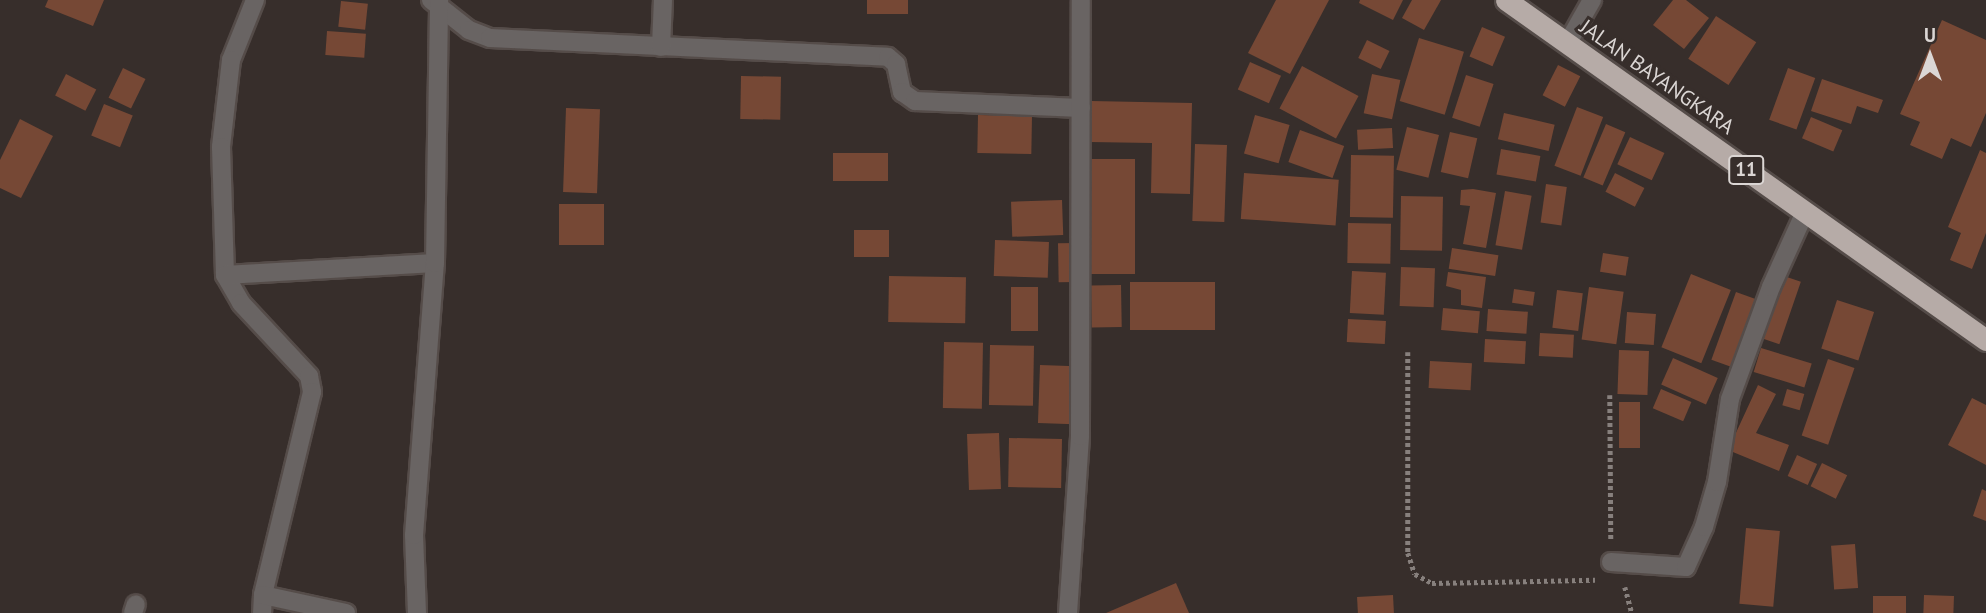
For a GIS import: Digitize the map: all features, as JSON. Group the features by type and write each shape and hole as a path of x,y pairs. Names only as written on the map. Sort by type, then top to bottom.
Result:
{"highway":[{"name":"JALAN BAYANGKARA","path":"1506,0 1986,340"}],"street":[{"path":"255,0 231,60 221,147 226,275 241,303 309,376 312,384 263,604 346,613"},
{"path":"661,47 663,0"},
{"path":"1068,613 1080,436 1081,0"},
{"path":"1567,44 1592,0"},
{"path":"437,2 469,30 490,38 888,57 896,64 902,92 915,101 1081,108"},
{"path":"417,613 414,535 435,263 437,2"},
{"path":"1611,570 1686,567 1704,527 1717,482 1730,399 1771,287 1805,212"},
{"path":"226,275 435,263"}],"path":[{"path":"1408,352 1408,553 1415,574 1432,583 1611,570"},
{"path":"1611,395 1611,570 1626,587 1632,613"}],"building":[{"path":"48,0 104,0 93,26 45,7"},
{"path":"867,0 908,0 908,14 867,14"},
{"path":"1276,0 1329,0 1290,74 1248,53"},
{"path":"1360,0 1403,0 1393,20 1359,3"},
{"path":"1412,0 1441,0 1424,30 1402,18"},
{"path":"1673,0 1686,0 1709,18 1684,49 1653,25"},
{"path":"341,1 368,4 365,30 338,27"},
{"path":"1716,16 1756,42 1728,85 1688,59"},
{"path":"1942,20 1986,40 1986,113 1971,147 1951,138 1942,159 1910,145 1920,122 1900,114"},
{"path":"1482,27 1505,37 1493,66 1469,56"},
{"path":"327,31 366,34 364,58 325,55"},
{"path":"1419,38 1464,52 1445,115 1400,101"},
{"path":"1367,40 1389,51 1381,69 1358,58"},
{"path":"1250,62 1281,76 1269,103 1238,89"},
{"path":"1558,65 1580,76 1565,107 1543,95"},
{"path":"1302,66 1359,96 1336,138 1279,108"},
{"path":"123,68 145,79 131,109 109,98"},
{"path":"1788,68 1815,78 1796,130 1769,120"},
{"path":"66,74 96,89 85,111 55,95"},
{"path":"1372,74 1400,80 1392,119 1364,113"},
{"path":"1466,75 1494,84 1480,127 1452,118"},
{"path":"741,76 781,77 780,120 740,119"},
{"path":"1822,79 1883,100 1878,113 1857,106 1851,124 1811,111"},
{"path":"1091,101 1192,103 1190,194 1151,193 1152,143 1090,142"},
{"path":"104,104 133,116 120,147 91,136"},
{"path":"1577,107 1603,117 1581,176 1554,166"},
{"path":"566,108 600,109 597,193 563,192"},
{"path":"1504,113 1555,125 1549,151 1498,139"},
{"path":"978,115 1032,116 1031,154 977,153"},
{"path":"1255,115 1290,125 1279,163 1244,153"},
{"path":"1811,117 1842,130 1833,151 1802,138"},
{"path":"20,119 53,136 21,198 0,188 0,160"},
{"path":"1606,124 1625,132 1603,186 1583,177"},
{"path":"1407,127 1439,135 1428,178 1396,170"},
{"path":"1392,128 1393,148 1358,150 1357,130"},
{"path":"1300,130 1344,146 1333,178 1288,162"},
{"path":"1450,132 1477,138 1468,178 1441,172"},
{"path":"1630,137 1664,153 1652,180 1617,164"},
{"path":"1195,144 1227,145 1224,222 1192,221"},
{"path":"1501,149 1540,156 1536,182 1496,175"},
{"path":"1980,150 1986,153 1986,233 1972,269 1950,260 1961,233 1948,227"},
{"path":"833,153 888,153 888,181 833,181"},
{"path":"1351,155 1394,156 1393,218 1350,217"},
{"path":"1091,159 1135,159 1135,274 1091,274"},
{"path":"1244,173 1339,180 1336,226 1241,219"},
{"path":"1615,173 1644,188 1635,207 1605,192"},
{"path":"1546,184 1567,187 1561,226 1541,223"},
{"path":"1461,190 1496,193 1486,248 1463,244 1470,206 1460,205"},
{"path":"1505,191 1532,196 1522,250 1495,245"},
{"path":"1401,196 1443,197 1442,251 1400,250"},
{"path":"1062,200 1063,235 1012,237 1011,202"},
{"path":"559,204 604,204 604,245 559,245"},
{"path":"1348,223 1391,224 1390,264 1347,263"},
{"path":"854,230 889,230 889,257 854,257"},
{"path":"995,240 1049,242 1048,278 994,276"},
{"path":"1058,243 1076,243 1077,282 1059,282"},
{"path":"1452,248 1498,255 1495,276 1449,269"},
{"path":"1603,253 1629,257 1626,276 1600,272"},
{"path":"1401,267 1435,268 1434,307 1400,306"},
{"path":"1352,271 1386,273 1384,315 1350,313"},
{"path":"1448,272 1486,277 1482,308 1461,305 1461,290 1446,286"},
{"path":"1691,274 1731,290 1701,363 1661,347"},
{"path":"1781,275 1801,282 1779,344 1760,337"},
{"path":"889,276 966,277 965,323 888,322"},
{"path":"1130,282 1215,282 1215,330 1130,330"},
{"path":"1121,285 1122,327 1092,328 1091,286"},
{"path":"1011,287 1038,287 1038,331 1011,331"},
{"path":"1589,287 1624,292 1616,344 1582,339"},
{"path":"1514,289 1535,292 1533,306 1512,303"},
{"path":"1557,290 1583,293 1578,331 1552,328"},
{"path":"1736,292 1758,300 1733,368 1711,360"},
{"path":"1837,300 1874,312 1858,361 1821,349"},
{"path":"1443,308 1480,311 1478,333 1441,330"},
{"path":"1488,309 1528,312 1526,334 1486,331"},
{"path":"1627,312 1656,314 1654,345 1625,343"},
{"path":"1348,319 1386,321 1385,344 1347,342"},
{"path":"1540,333 1574,335 1573,358 1539,356"},
{"path":"1485,339 1526,341 1525,364 1484,362"},
{"path":"944,342 983,343 982,409 943,408"},
{"path":"990,345 1034,346 1033,406 989,405"},
{"path":"1761,348 1812,363 1804,387 1754,372"},
{"path":"1619,350 1649,351 1647,395 1617,394"},
{"path":"1673,358 1718,378 1706,404 1661,384"},
{"path":"1828,359 1854,368 1828,445 1802,436"},
{"path":"1430,361 1472,363 1471,390 1429,388"},
{"path":"1040,365 1076,366 1074,424 1038,423"},
{"path":"1758,385 1776,394 1756,433 1789,445 1779,471 1728,450"},
{"path":"1661,389 1691,402 1683,421 1653,408"},
{"path":"1787,389 1804,394 1800,410 1782,405"},
{"path":"1972,398 1986,405 1986,465 1948,445"},
{"path":"1619,402 1640,402 1640,448 1619,448"},
{"path":"999,433 1001,489 969,490 967,434"},
{"path":"1009,438 1062,439 1061,488 1008,487"},
{"path":"1797,455 1817,464 1808,485 1788,476"},
{"path":"1822,463 1847,475 1836,499 1811,486"},
{"path":"1982,489 1986,491 1986,521 1973,516"},
{"path":"1746,528 1780,531 1773,607 1739,604"},
{"path":"1855,544 1858,588 1834,590 1831,546"},
{"path":"1176,583 1189,613 1106,613"},
{"path":"1393,595 1394,613 1358,613 1357,597"},
{"path":"1924,595 1954,596 1953,613 1923,613"},
{"path":"1873,596 1906,596 1906,613 1873,613"}]}
